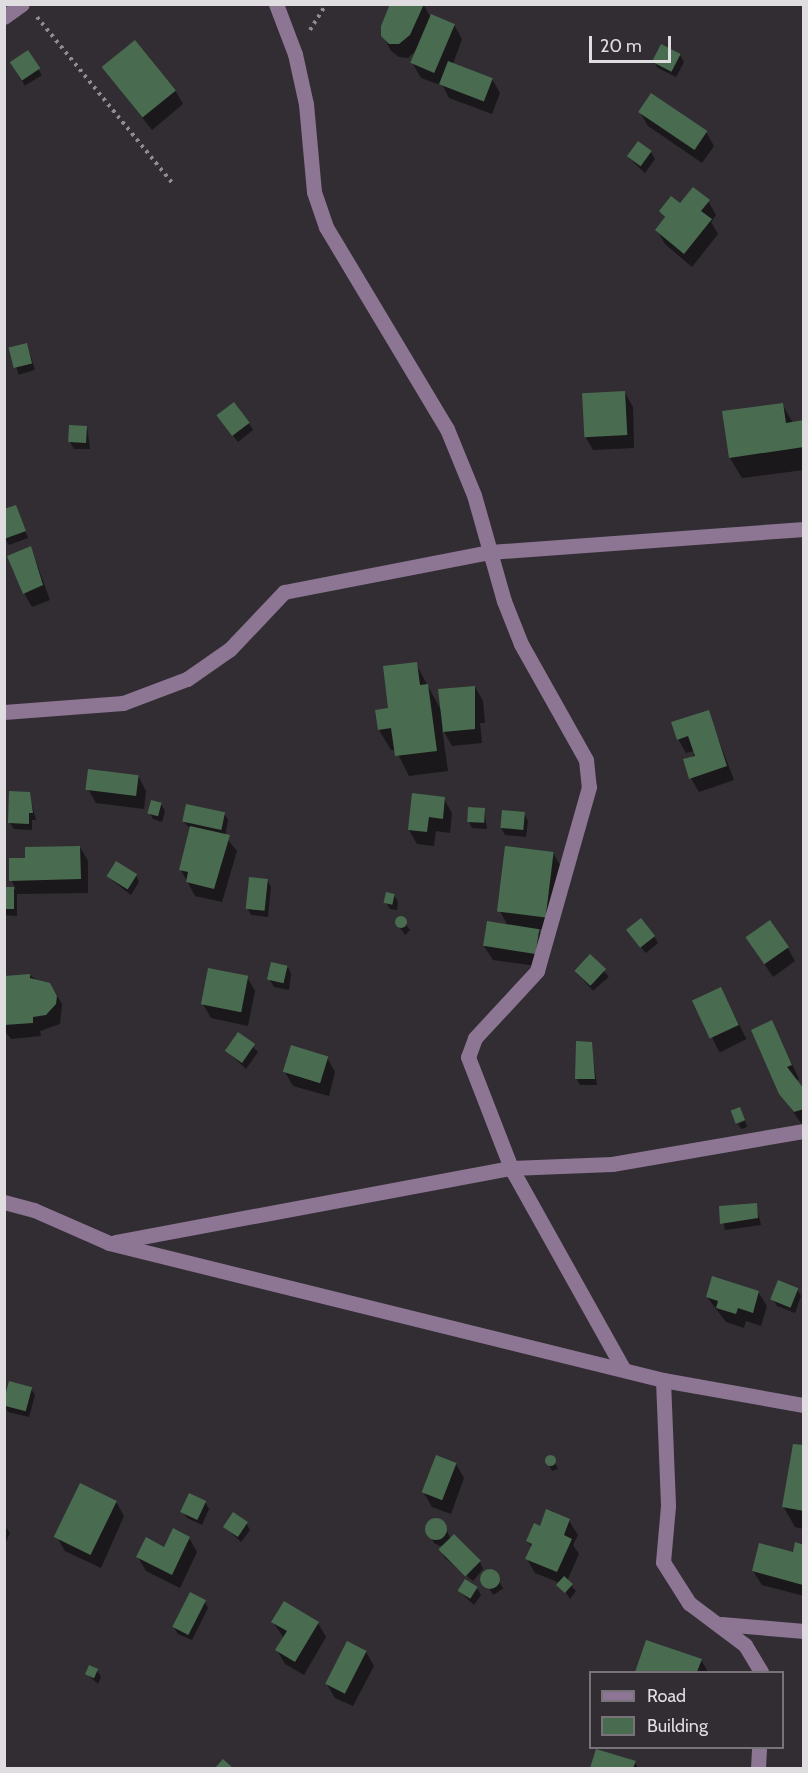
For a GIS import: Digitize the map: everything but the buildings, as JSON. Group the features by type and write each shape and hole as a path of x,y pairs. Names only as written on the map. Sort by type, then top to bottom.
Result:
{"street":[{"path":"4,17 22,4"},
{"path":"276,4 295,54 306,104 314,192 326,227 447,429 474,495 490,552 521,644 586,760 589,787 537,971 470,1046 468,1057 511,1168 624,1371"},
{"path":"4,712 123,703 187,679 230,649 284,592 490,552 804,529"},
{"path":"109,1243 511,1168 612,1164 804,1131"},
{"path":"4,1202 34,1210 109,1243 624,1371 804,1405"},
{"path":"663,1380 668,1506 663,1562 689,1603 721,1624 745,1645 760,1671"},
{"path":"721,1624 804,1631"},
{"path":"758,1768 759,1749"}],"path":[{"path":"35,14 174,185"}]}
